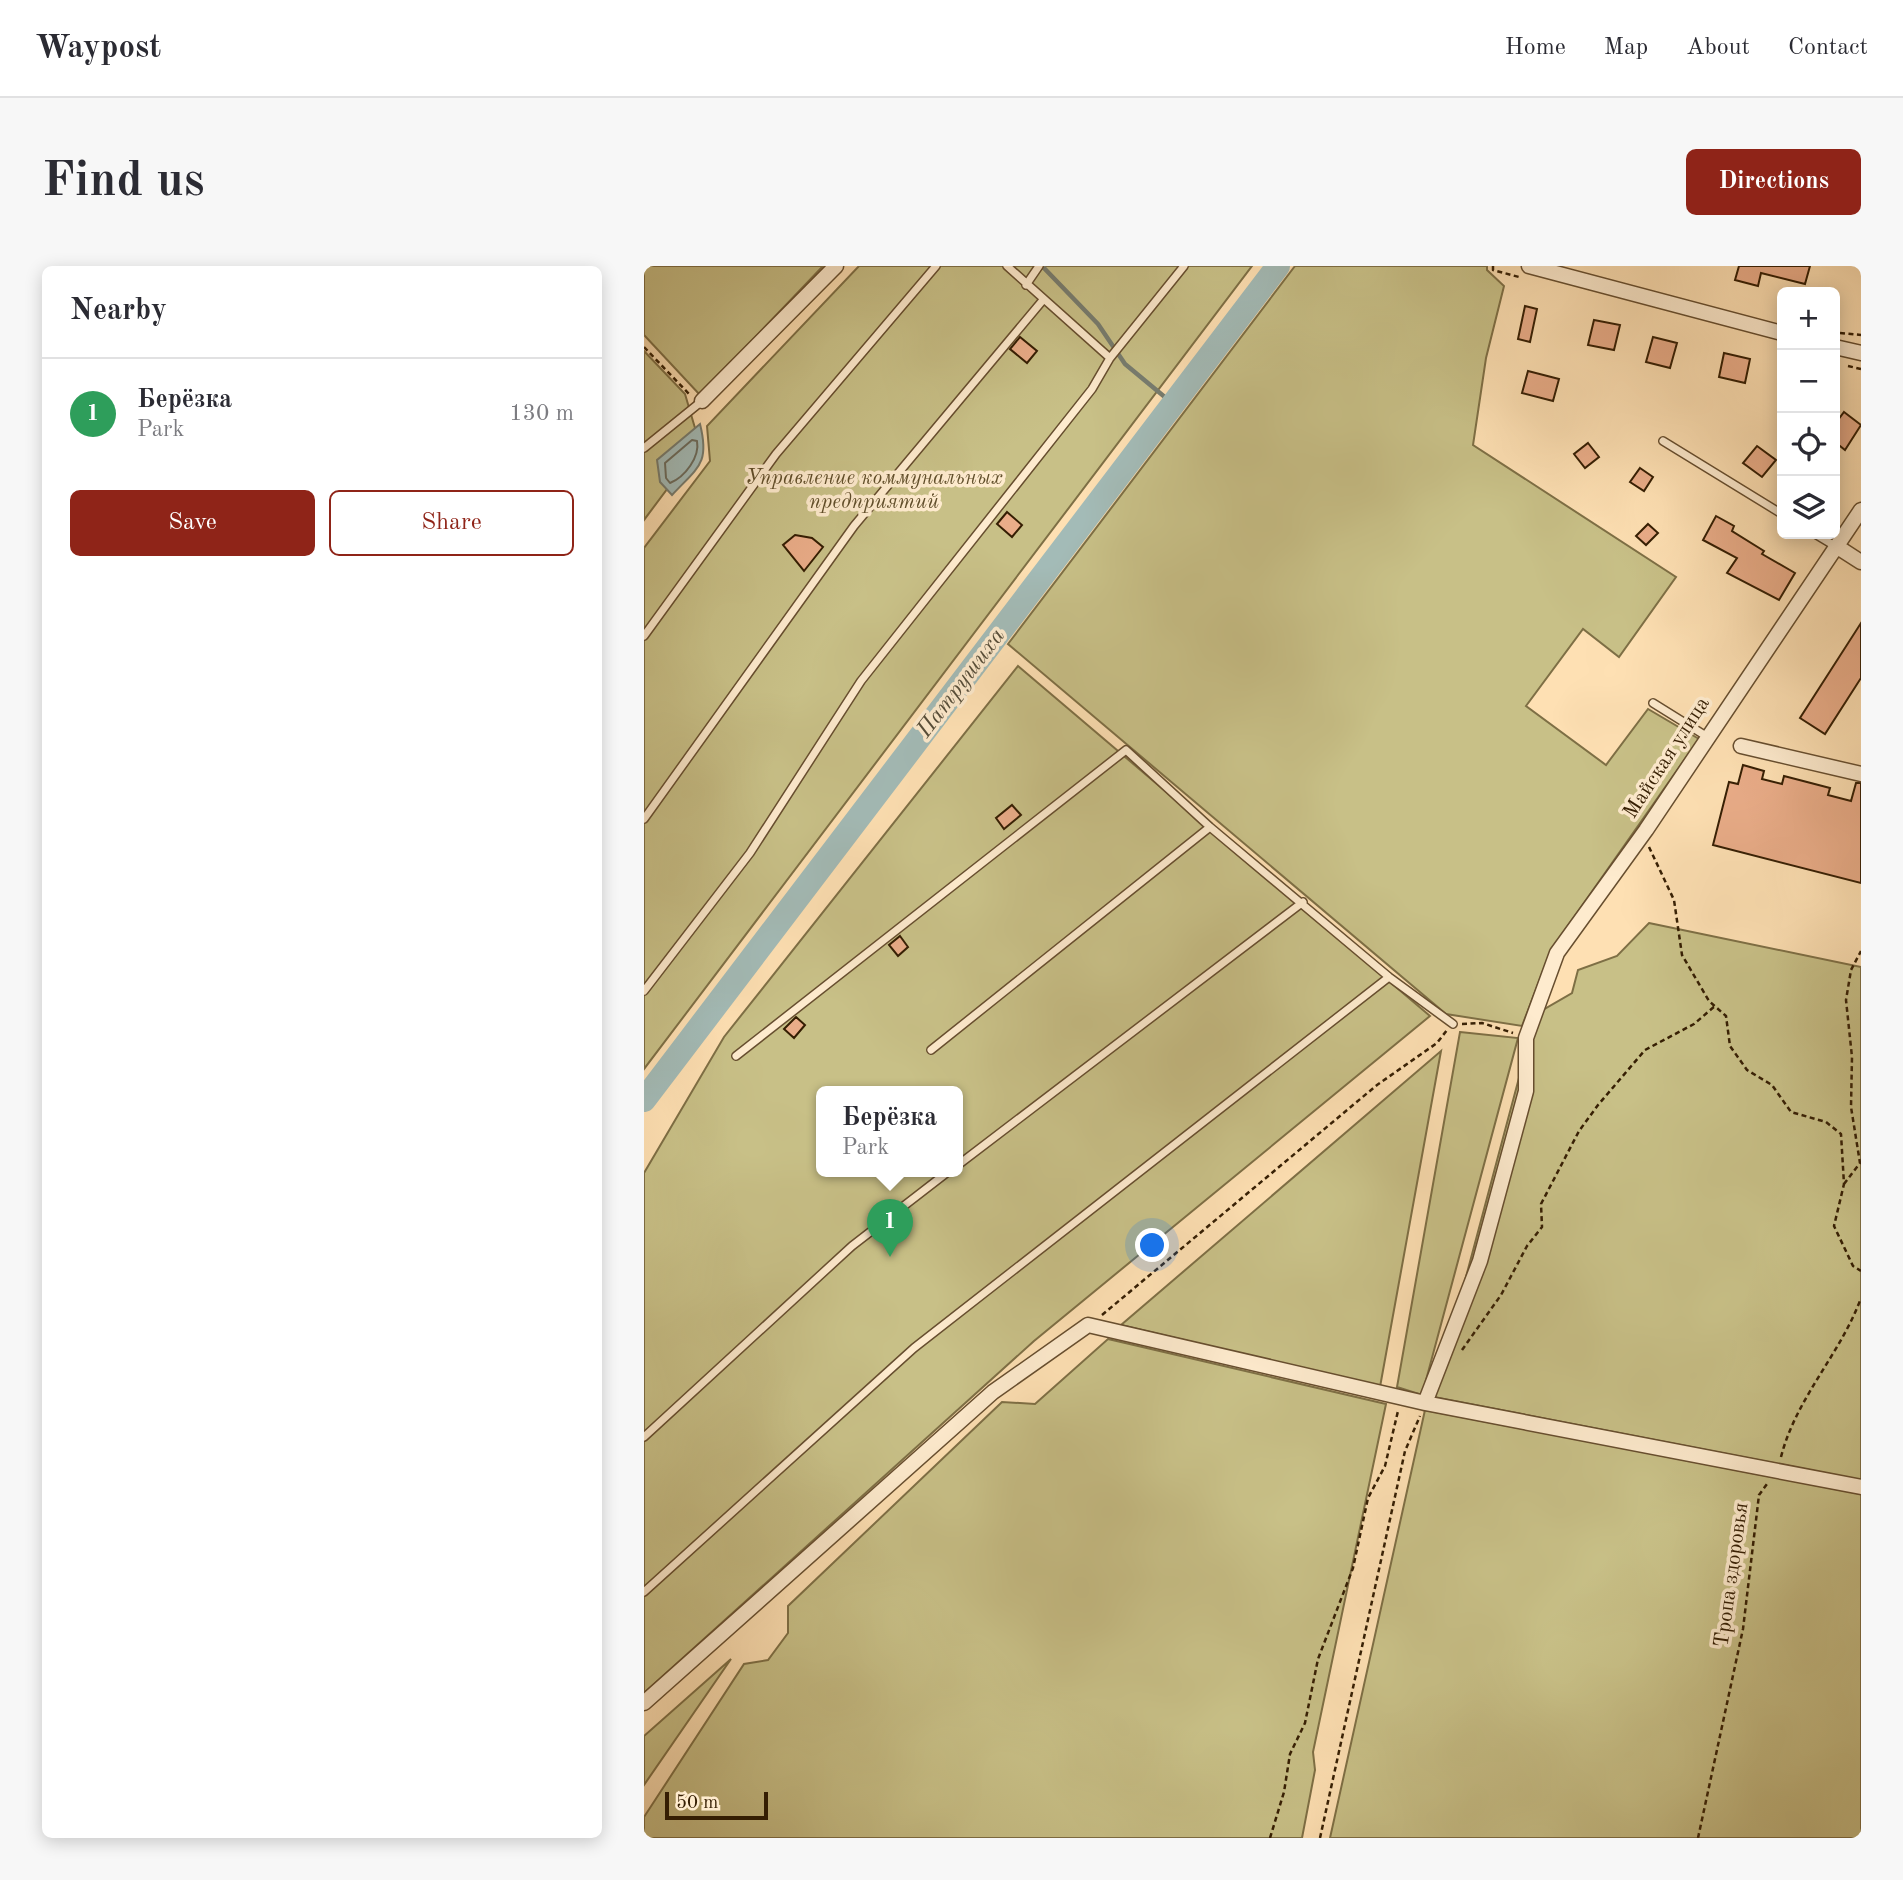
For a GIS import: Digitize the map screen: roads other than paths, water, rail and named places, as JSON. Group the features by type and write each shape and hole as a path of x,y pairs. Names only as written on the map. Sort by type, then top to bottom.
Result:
{"street":[{"path":"702,401 836,266"},
{"path":"1529,266 1777,332"},
{"path":"1840,347 1861,353"},
{"name":"Майская улица","path":"1425,1403 1480,1261 1526,1091 1526,1038 1558,953 1642,835 1706,736 1861,510"},
{"path":"1836,546 1861,562"},
{"path":"1741,746 1861,774"},
{"path":"644,1703 993,1392 1088,1325 1425,1403 1861,1487"}],"lane":[{"path":"644,636 776,454 936,266"},
{"path":"1007,266 1110,358"},
{"path":"1026,285 1039,266"},
{"path":"644,991 750,853 861,681 1092,389 1110,358 1184,266"},
{"path":"644,819 854,526 1043,300"},
{"path":"644,448 702,401"},
{"path":"1662,441 1777,511"},
{"path":"1824,539 1836,546"},
{"path":"1653,703 1706,736"},
{"path":"736,1056 1126,750 1210,827 1303,902 1389,977 1453,1024"},
{"path":"931,1050 1210,827"},
{"path":"963,1161 1303,902"},
{"path":"644,1592 914,1348 1389,977"},
{"path":"644,1437 852,1246 942,1177"}],"water":[{"path":"700,424 704,448 700,464 672,495 660,482 657,460"}],"waterway":[{"path":"1042,266 1098,324 1125,364 1172,403"},
{"name":"Патрушиха","path":"644,1100 1278,266"}],"place":[{"name":"Берёзка","path":"890,1257"}],"park label":[{"name":"Управление коммунальных предприятий","path":"874,490"}]}
